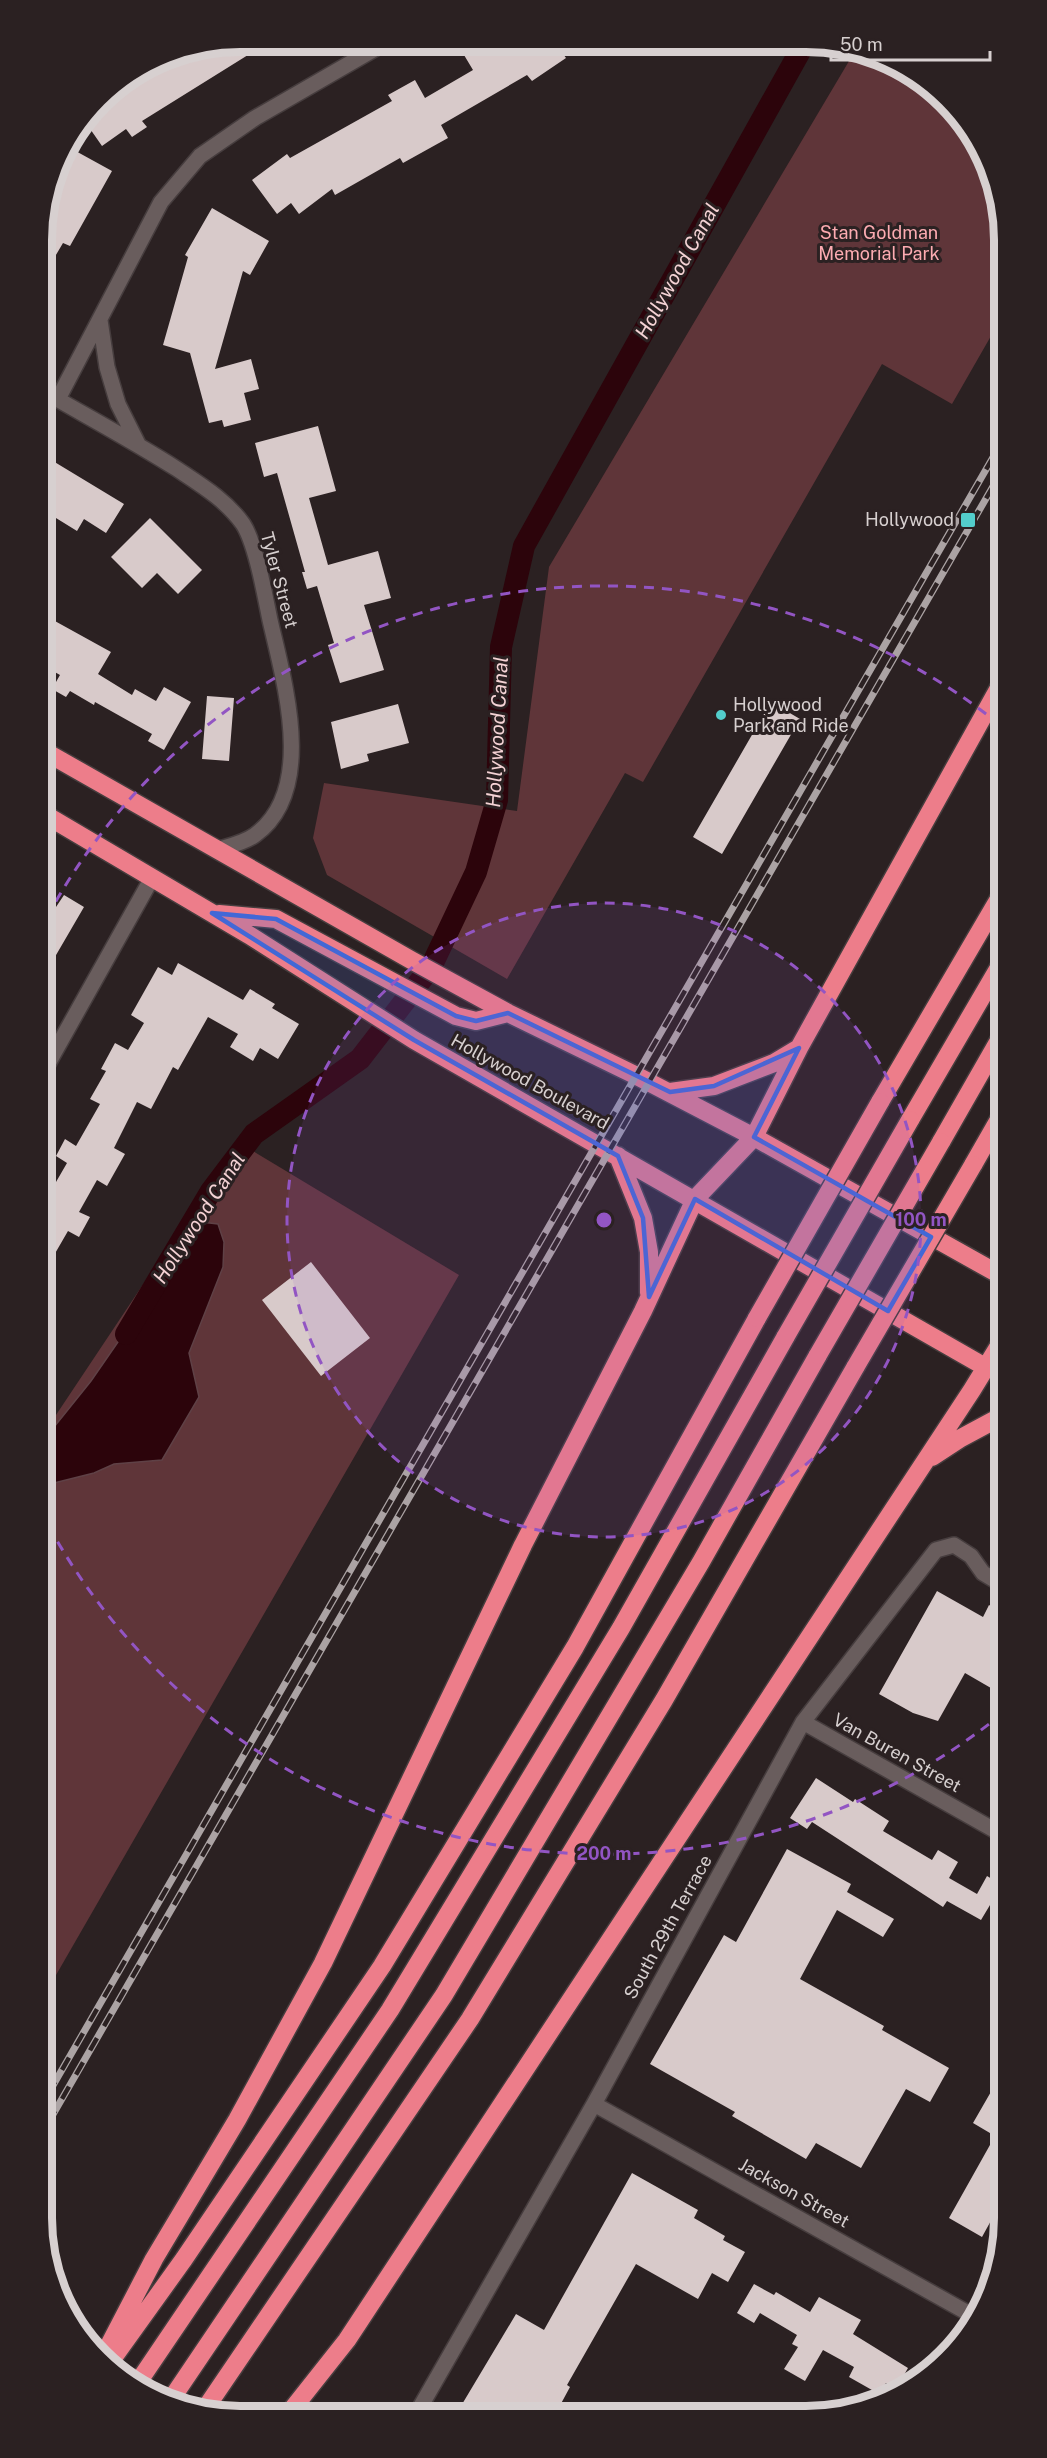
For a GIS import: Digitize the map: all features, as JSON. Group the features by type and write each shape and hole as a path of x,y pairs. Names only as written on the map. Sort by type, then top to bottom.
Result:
{"highway":[{"path":"107,2349 154,2259 237,2120 323,1962 528,1535 649,1297 695,1199 754,1137 799,1048 994,697"},
{"path":"53,756 411,960 508,1013 670,1092 994,1272"},
{"name":"Hollywood Boulevard","path":"53,819 212,913 414,1040 994,1372"},
{"path":"114,2356 191,2250 382,1966 575,1647 757,1318 994,907"},
{"path":"212,913 276,919 456,1016 476,1021 508,1013"},
{"path":"142,2377 390,2010 621,1628 994,976"},
{"path":"670,1092 714,1086 774,1063 799,1048"},
{"path":"175,2394 444,1995 701,1563 994,1049"},
{"path":"209,2403 470,2019 664,1700 994,1128"},
{"path":"618,1156 643,1218 649,1252 649,1297"},
{"path":"295,2406 347,2340 926,1461 994,1372"},
{"path":"926,1461 994,1420"}],"street":[{"path":"57,399 160,202 200,156 255,118 368,53"},
{"path":"100,320 107,367 118,404 138,444"},
{"name":"Tyler Street","path":"53,397 138,444 214,494 243,525 257,564 289,706 290,754 284,793 270,820 254,836 216,850"},
{"path":"53,1055 152,878"},
{"name":"South 29th Terrace","path":"421,2406 594,2104 803,1722 936,1550 954,1545 971,1556 983,1573 994,1580"},
{"name":"Van Buren Street","path":"803,1722 994,1830"},
{"name":"Jackson Street","path":"594,2104 968,2313"}],"highlighted area":[{"path":"212,913 276,919 456,1016 476,1021 508,1013 670,1092 714,1086 799,1048 754,1137 931,1237 888,1311 695,1199 649,1297 643,1218 618,1156 414,1040"}],"green space":[{"name":"Stan Goldman Memorial Park","path":"851,58 867,62 911,84 948,117 963,136 985,180 993,216 994,331 952,404 882,364 643,782 625,773 507,979 327,875 313,838 324,783 517,811 549,567"},
{"path":"238,1142 459,1275 53,1980 53,1420"}],"shaded area":[{"path":"201,1222 218,1224 224,1242 223,1267 189,1353 199,1397 162,1460 114,1464 94,1473 53,1483 53,1428 91,1381"}],"building":[{"path":"251,53 142,121 147,127 132,137 126,129 102,146 90,128 124,92 147,78 180,62 216,54"},
{"path":"468,53 562,53 566,58 532,81 527,75 441,125 448,138 403,163 400,158 335,195 332,189 299,214 291,203 277,214 252,180 287,154 290,158 392,101 388,95 415,80 425,98 473,70 464,55"},
{"path":"76,151 112,171 70,246 63,243 53,260 54,216 59,192"},
{"path":"212,208 269,241 250,275 243,271 215,369 251,359 259,389 244,393 251,420 224,427 222,420 209,423 190,353 163,345 188,257 185,255"},
{"path":"318,426 336,491 309,498 328,565 378,551 391,598 364,605 384,670 340,683 328,645 334,643 317,586 307,589 302,572 305,572 277,473 264,477 255,443"},
{"path":"53,461 124,504 106,533 84,519 77,531 53,516"},
{"path":"150,518 202,570 178,594 157,573 142,588 111,557"},
{"path":"53,620 111,652 98,674 132,695 135,689 156,701 164,687 191,702 164,750 148,741 152,734 95,702 94,705 70,691 66,697 53,690 60,675 53,671"},
{"path":"207,696 234,698 229,761 202,759"},
{"path":"771,702 800,719 722,854 693,837"},
{"path":"398,704 409,743 367,754 369,761 341,769 331,722"},
{"path":"64,895 84,907 53,960 53,905 56,907"},
{"path":"178,963 243,1000 250,989 275,1004 272,1008 299,1024 278,1059 260,1048 253,1061 230,1047 238,1034 208,1017 178,1070 173,1067 151,1109 137,1102 114,1148 125,1154 107,1186 97,1180 79,1212 90,1217 79,1237 68,1231 53,1257 53,1187 67,1163 56,1156 65,1139 76,1146 100,1104 90,1099 106,1071 101,1069 115,1043 128,1050 144,1023 131,1015 158,967 172,975"},
{"path":"311,1262 370,1338 321,1376 262,1300"},
{"path":"937,1591 983,1617 989,1605 994,1608 994,1690 965,1673 938,1721 913,1713 879,1694"},
{"path":"816,1778 853,1802 855,1799 889,1821 883,1831 932,1860 938,1850 958,1862 949,1878 977,1894 987,1876 994,1880 994,1898 981,1920 947,1901 943,1907 812,1822 807,1829 790,1818"},
{"path":"787,1849 851,1884 847,1892 894,1919 883,1937 837,1910 800,1979 884,2026 882,2030 949,2068 930,2102 906,2089 861,2168 816,2143 806,2159 732,2116 735,2112 650,2064 724,1935 736,1942"},
{"path":"992,2090 994,2091 994,2135 973,2123"},
{"path":"994,2138 994,2215 982,2237 949,2218"},
{"path":"632,2173 698,2210 694,2218 725,2236 723,2240 745,2252 728,2282 712,2273 698,2299 636,2264 567,2385 570,2387 560,2406 461,2406 516,2314 544,2330"},
{"path":"754,2284 774,2295 776,2292 810,2312 819,2297 861,2320 853,2334 908,2368 902,2379 890,2385 886,2383 882,2389 876,2392 849,2377 854,2367 823,2350 805,2381 784,2369 798,2347 792,2344 797,2335 760,2313 754,2323 737,2313"}],"waterway":[{"name":"Hollywood Canal","path":"126,1334 211,1191 254,1134 360,1059 431,967 476,872 497,800 501,647 524,546 799,53"}],"railway":[{"path":"53,2085 994,456"},
{"path":"53,2114 994,485"}],"place":[{"name":"Hollywood","path":"968,520"},
{"name":"Hollywood Park and Ride","path":"721,715"}]}
